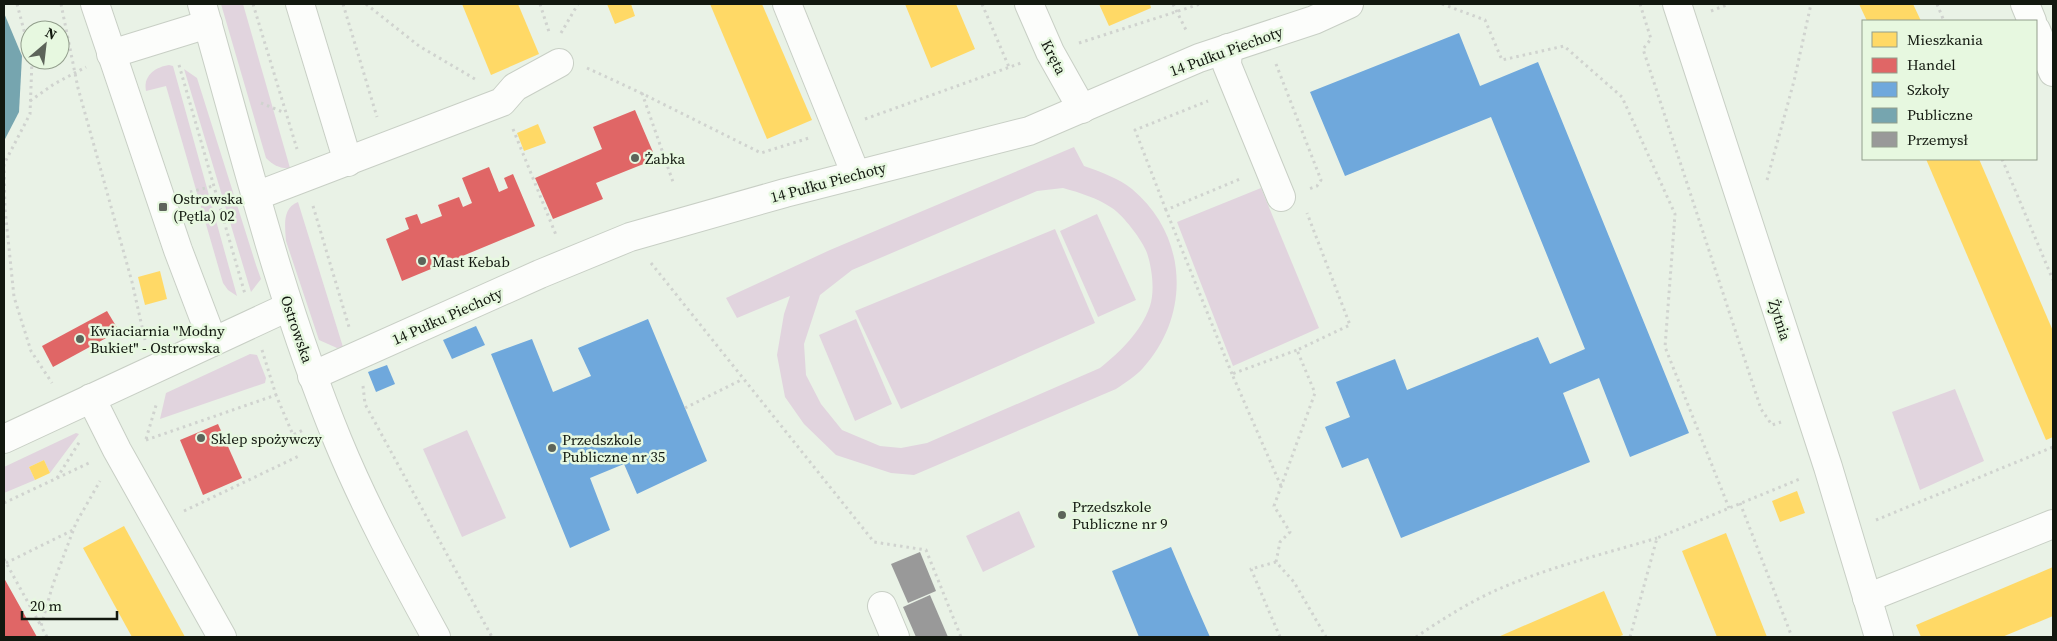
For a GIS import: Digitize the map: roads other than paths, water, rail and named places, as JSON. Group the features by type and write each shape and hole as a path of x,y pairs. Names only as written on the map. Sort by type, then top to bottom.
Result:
{"street":[{"path":"94,4 178,250 213,342"},
{"path":"300,4 348,162"},
{"path":"787,4 836,130 856,175"},
{"name":"Kręta","path":"1029,4 1050,52 1082,109"},
{"name":"14 Pułku Piechoty","path":"312,376 630,237 785,193 1029,131 1199,58 1314,20 1349,4"},
{"name":"Żytnia","path":"1677,4 1828,467 1878,637"},
{"path":"2025,4 2032,20"},
{"path":"111,54 171,36 205,14"},
{"name":"Ostrowska","path":"205,14 288,307 312,376 338,442 373,521 436,637"},
{"path":"2037,32 2053,72"},
{"path":"1228,48 1227,65 1281,197"},
{"path":"256,196 348,162 508,94 559,51"},
{"path":"4,439 288,307"},
{"path":"80,404 118,450 222,637"},
{"path":"1867,598 2053,524"},
{"path":"882,606 895,637"}],"place":[{"name":"Żabka","path":"635,158"},
{"name":"Ostrowska (Pętla) 02","path":"163,207"},
{"name":"Mast Kebab","path":"422,261"},
{"name":"Kwiaciarnia \"Modny Bukiet\" - Ostrowska","path":"80,339"},
{"name":"Sklep spożywczy","path":"201,438"},
{"name":"Przedszkole Publiczne nr 35","path":"552,448"},
{"name":"Przedszkole Publiczne nr 9","path":"1062,515"}]}
